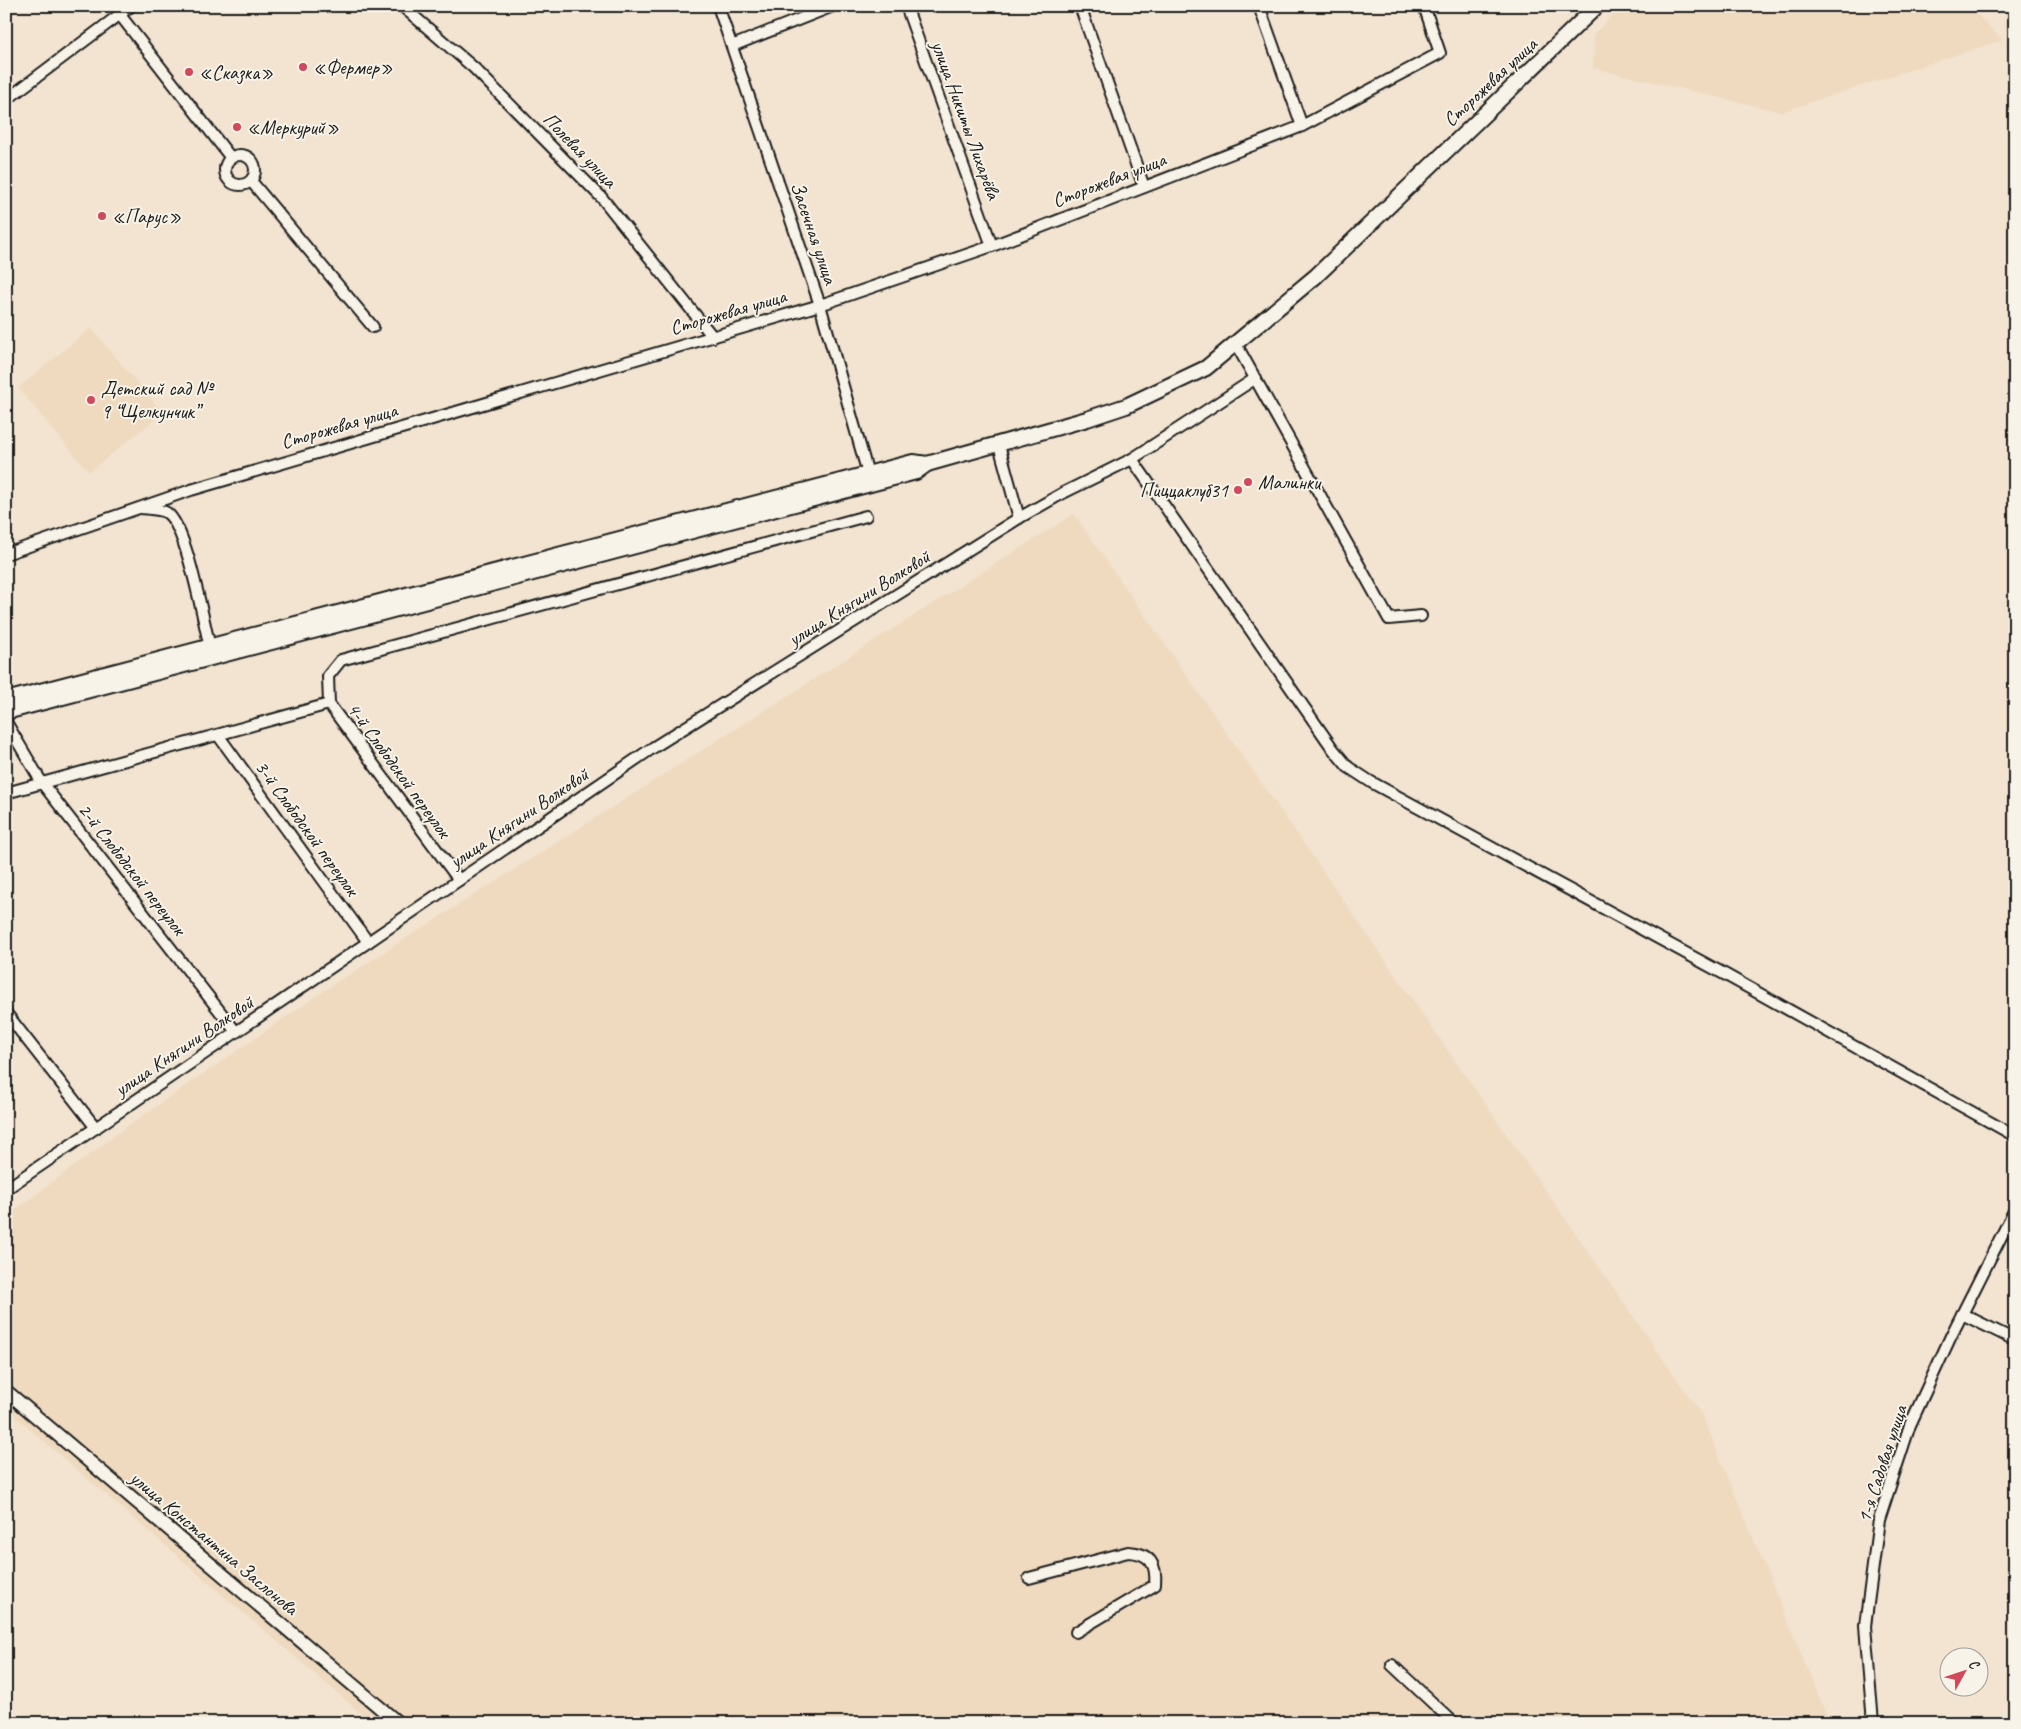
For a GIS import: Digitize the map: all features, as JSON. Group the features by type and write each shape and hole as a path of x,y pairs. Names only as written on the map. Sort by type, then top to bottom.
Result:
{"main road":[{"name":"Сторожевая улица","path":"6,712 916,472 927,464 999,445 1126,406 1206,368 1236,344 1316,276 1597,6"},
{"name":"Сторожевая улица","path":"6,700 913,462 927,464"}],"street":[{"path":"6,100 131,6"},
{"name":"Полевая улица","path":"402,6 474,68 602,198 713,337"},
{"name":"Засечная улица","path":"718,6 820,305 868,474"},
{"path":"732,46 833,6"},
{"name":"улица Никиты Лихарёва","path":"906,6 992,246"},
{"path":"1080,6 1144,187"},
{"path":"1259,6 1302,126"},
{"name":"Сторожевая улица","path":"6,554 138,507 820,305 992,246 1302,126 1440,53 1424,6"},
{"path":"120,15 231,158"},
{"path":"240,154 252,160 256,169 250,181 237,184 229,179 226,166 231,158 240,154"},
{"path":"250,181 373,327"},
{"path":"1236,344 1389,619 1421,616"},
{"name":"улица Княгини Волковой","path":"6,1189 654,747 1019,518 1063,493 1132,459 1256,378"},
{"path":"999,445 1019,518"},
{"path":"1132,459 1333,749 1348,767 1371,782 1770,999 2015,1136"},
{"path":"138,507 166,512 178,526 192,572 210,647"},
{"path":"6,793 329,704 328,676 341,660 866,516"},
{"name":"4-й Слободской переулок","path":"329,704 459,880"},
{"name":"2-й Слободской переулок","path":"6,722 42,782 236,1032"},
{"name":"3-й Слободской переулок","path":"218,735 368,942"},
{"path":"6,1013 96,1128"},
{"name":"1-я Садовая улица","path":"1874,1723 1865,1626 1879,1520 1910,1425 1962,1314 2015,1209"},
{"path":"1962,1314 2015,1340"},
{"name":"улица Константина Заслонова","path":"6,1391 398,1723"},
{"path":"1029,1578 1128,1552 1140,1552 1151,1562 1156,1572 1155,1586 1076,1632"},
{"path":"1392,1665 1454,1723"}],"shaded area":[{"path":"1622,6 1969,6 2002,40 1781,112 1593,68 1594,34"},
{"name":"Детский сад № 9 “Щелкунчик”","path":"91,328 163,413 89,472 18,388"},
{"path":"1074,514 1702,1415 1830,1723 372,1723 6,1409 6,1217 125,1128 331,986"}],"place":[{"name":"«Фермер»","path":"303,67"},
{"name":"«Сказка»","path":"189,72"},
{"name":"«Меркурий»","path":"237,127"},
{"name":"«Парус»","path":"102,216"},
{"name":"Детский сад № 9 “Щелкунчик”","path":"91,400"},
{"name":"Малинки","path":"1248,482"},
{"name":"Пиццаклуб31","path":"1238,490"}]}
